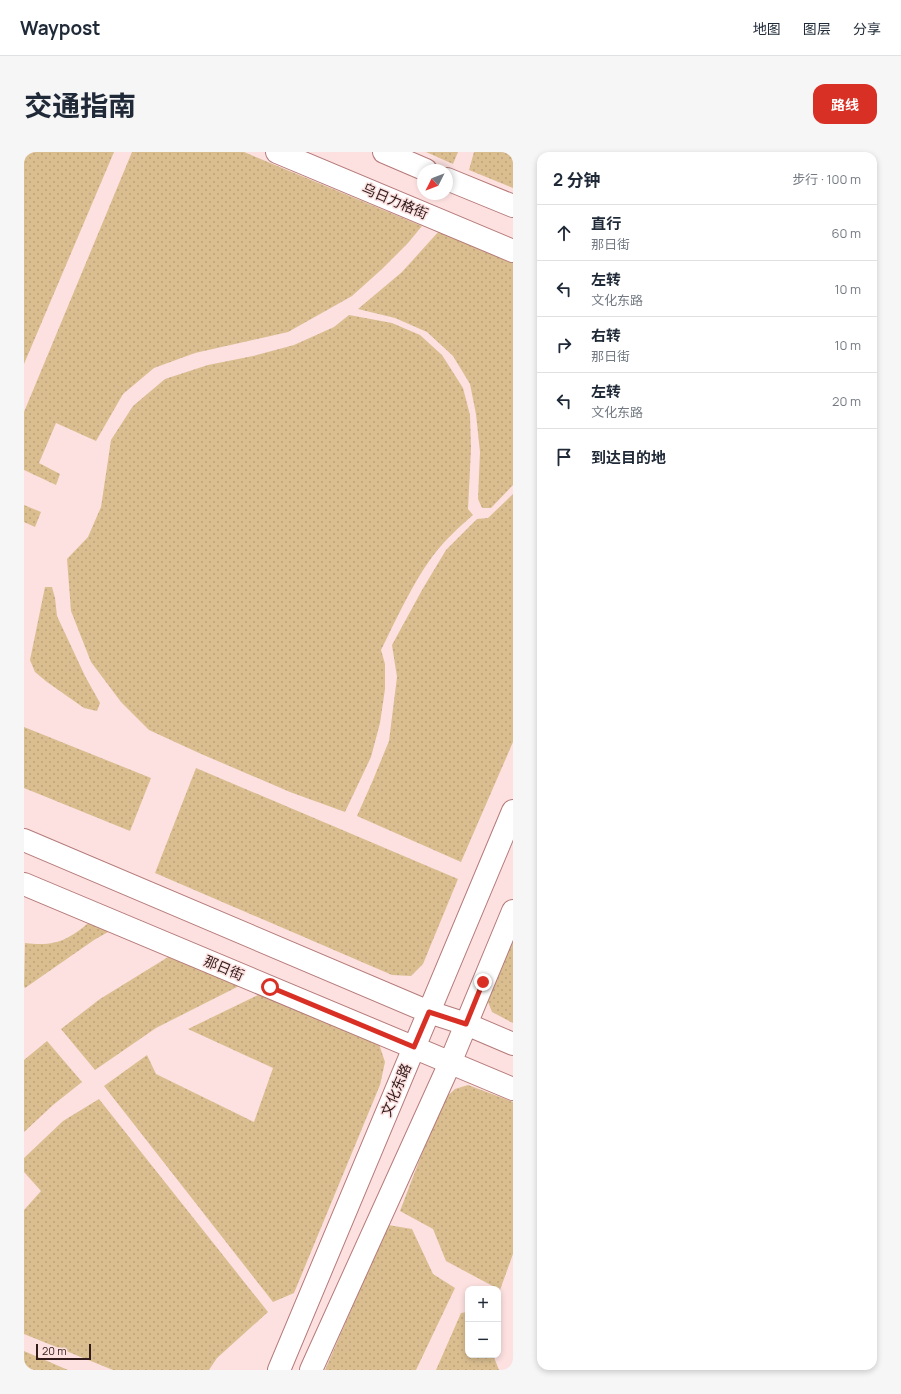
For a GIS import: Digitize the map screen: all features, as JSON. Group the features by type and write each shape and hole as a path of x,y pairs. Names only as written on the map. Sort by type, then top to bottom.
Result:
{"street":[{"name":"乌日力格街","path":"277,152 513,251"},
{"path":"384,152 417,166"},
{"path":"453,181 513,206"},
{"name":"文化东路","path":"279,1370 513,811"},
{"path":"24,840 429,1012 466,1024 513,1044"},
{"name":"那日街","path":"24,884 513,1089"},
{"path":"311,1370 450,1063 513,911"}],"shaded area":[{"path":"24,152 114,152 24,364"},
{"path":"132,152 244,152 422,226 408,243 382,269 352,296 288,332 195,353 154,368 123,394 96,441 56,423 39,463 60,474 56,485 24,470 24,412"},
{"path":"426,152 458,152 453,164"},
{"path":"474,152 513,152 513,188 469,170"},
{"path":"440,230 513,261 513,485 491,508 482,508 478,499 480,452 476,414 470,384 453,356 427,332 395,318 358,309 402,272"},
{"path":"349,315 392,323 420,335 442,355 463,388 470,415 471,448 468,509 473,515 446,540 425,568 405,602 381,650 385,664 385,689 380,723 371,757 345,812 290,792 149,730 121,702 91,662 71,611 67,559 88,537 101,507 111,440 133,406 165,379 208,365 253,356 294,345 334,327"},
{"path":"513,494 513,742 461,862 357,816 389,741 397,677 392,645 446,550 477,519 488,518"},
{"path":"24,505 41,512 35,527 24,522"},
{"path":"45,587 52,587 57,616 85,676 100,703 97,711 84,708 35,672 30,660"},
{"path":"24,727 151,778 130,831 24,788"},
{"path":"196,768 458,879 423,964 411,976 392,975 155,873"},
{"path":"93,919 115,928 94,940 25,988 25,943 54,943 69,937"},
{"path":"513,926 513,1023 492,1012 484,992"},
{"path":"173,954 243,984 156,1028 95,1070 61,1029 100,999"},
{"path":"260,994 379,1044 385,1062 380,1085 294,1293 273,1302 104,1086 147,1055 156,1074 254,1122 273,1068 188,1029"},
{"path":"47,1041 82,1082 53,1105 24,1132 24,1060"},
{"path":"468,1085 513,1102 513,1254 501,1287 501,1286 493,1286 446,1261 433,1229 400,1211 442,1101 455,1089"},
{"path":"99,1099 268,1312 217,1358 209,1370 113,1370 24,1334 24,1210 41,1191 24,1172 24,1158 63,1121"},
{"path":"388,1225 412,1229 433,1274 455,1288 416,1370 325,1370"},
{"path":"465,1312 465,1358 494,1358 499,1370 436,1370 461,1313"},
{"path":"24,1351 68,1370 24,1370"}],"route":[{"path":"270,987 414,1047 429,1012 466,1024 483,982"}]}
